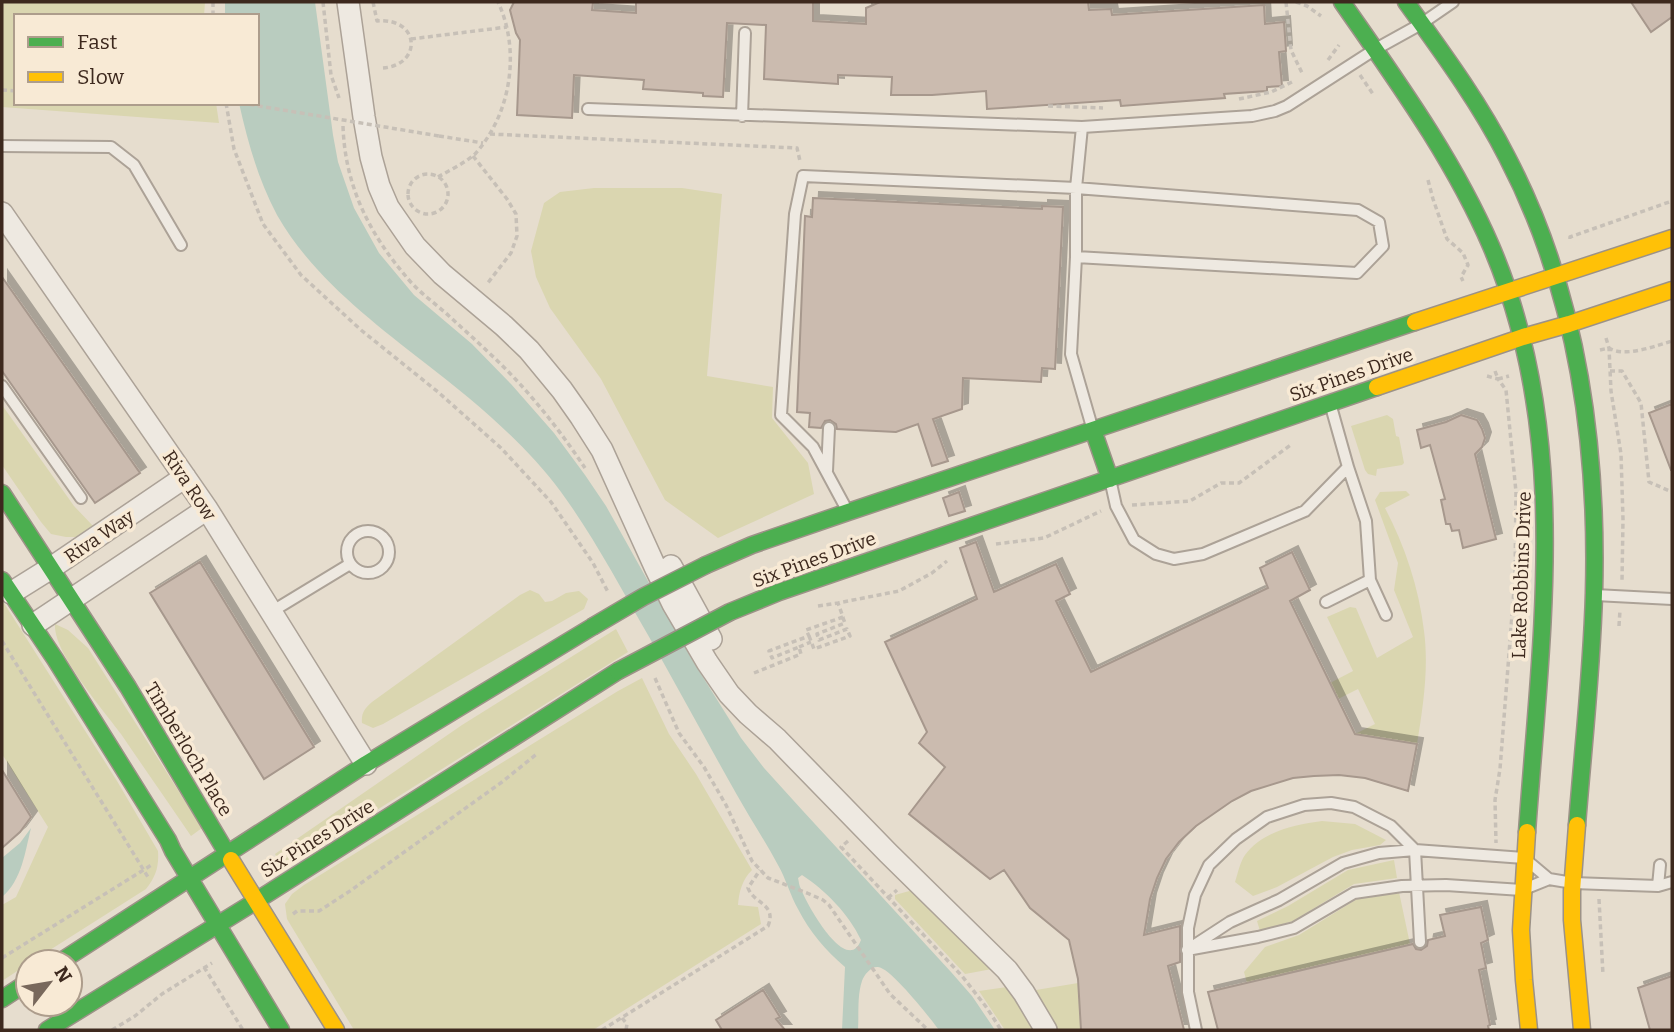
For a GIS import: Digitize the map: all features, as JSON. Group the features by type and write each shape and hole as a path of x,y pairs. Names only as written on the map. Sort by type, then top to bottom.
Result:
{"street":[{"path":"348,2 364,117 379,186 388,207 415,246 442,274 505,326 543,366 568,399 602,450 673,604 707,662 737,703 777,739 1007,970 1046,1030"},
{"path":"1406,2 1483,116 1531,207 1569,324 1584,404 1591,476 1594,595 1573,883 1572,920 1582,1030"},
{"name":"Lake Robbins Drive","path":"1345,6 1421,120 1463,190 1490,245 1523,337 1538,408 1547,526 1520,932 1528,1030"},
{"name":"Riva Row","path":"2,213 185,477 366,764"},
{"name":"Six Pines Drive","path":"82,948 366,764 643,597 706,565 752,545 848,512 1672,238"},
{"name":"Six Pines Drive","path":"47,1030 218,925 618,671 730,612 779,592 1329,403 1672,289"},
{"path":"1093,430 1110,480"},
{"name":"Riva Way","path":"6,586 51,568 185,477"},
{"name":"Timberloch Place","path":"2,494 128,687 336,1030"},
{"name":"Riva Way","path":"33,625 206,509"},
{"path":"6,586 168,840 281,1030"}],"lane":[{"path":"1329,2 1345,6"},
{"path":"588,109 1082,127 1263,115 1287,106 1454,2"},
{"path":"742,116 745,33"},
{"path":"1082,127 1076,188 1071,354 1093,430"},
{"path":"2,146 110,147 134,165 181,245"},
{"path":"848,512 813,447 781,415 795,214 803,176 1076,188 1358,210 1379,222 1383,246 1357,273 1076,257"},
{"path":"2,386 81,498"},
{"path":"1329,403 1366,521 1370,580 1386,615"},
{"path":"827,474 829,428"},
{"path":"1110,480 1116,506 1134,540 1156,554 1174,559 1203,554 1305,511 1348,467"},
{"path":"370,531 382,537 389,549 389,557 382,569 362,573 350,564 347,558 348,544 357,534 370,531"},
{"path":"271,612 350,564"},
{"path":"1326,602 1370,580"},
{"path":"1594,595 1672,598"},
{"path":"1196,1030 1188,992 1187,950 1188,928 1195,895 1209,865 1236,839 1267,817 1304,805 1331,803 1354,807 1391,826 1415,850 1420,942"},
{"path":"1187,950 1230,922 1279,900 1343,863 1379,853 1415,850 1524,858 1549,880"},
{"path":"1658,886 1660,865"},
{"path":"1187,950 1294,928 1353,893 1402,886 1446,885 1522,890 1549,880 1658,886 1672,882"}],"path":[{"path":"323,2 331,75 340,103"},
{"path":"373,2 377,21 397,22 408,32 411,39 409,55 404,61 383,68"},
{"path":"438,177 443,181 448,193 444,205 440,210 428,214 416,210 409,199 414,180 426,174 438,177 473,156 490,134 503,108 510,64 507,27 498,2"},
{"path":"1286,2 1291,50 1303,75"},
{"path":"1296,2 1323,17"},
{"path":"411,39 507,27"},
{"path":"1325,62 1338,48 1341,39"},
{"path":"1353,64 1376,98"},
{"path":"1236,100 1277,90 1311,71"},
{"path":"226,105 234,149 263,224 301,275 361,330 438,392 501,448 551,502 593,563 614,601"},
{"path":"253,105 483,143"},
{"path":"1048,106 1111,108"},
{"path":"342,115 344,151 355,194 376,237 410,282 519,382 562,433 590,474"},
{"path":"490,134 797,148 803,176"},
{"path":"454,321 511,253 517,236 516,214 473,156"},
{"path":"1427,176 1447,239 1463,253 1468,265 1461,277 1472,304"},
{"path":"1570,237 1672,201"},
{"path":"1488,349 1498,379 1506,390 1516,492 1515,577 1500,769 1495,800 1496,856"},
{"path":"1610,371 1622,371 1641,403 1648,482 1672,492"},
{"path":"1487,376 1498,379"},
{"path":"995,544 1044,538 1098,511 1116,506 1190,501 1221,482 1239,482 1298,439"},
{"path":"815,606 899,591 932,573 951,557"},
{"path":"838,603 845,623 817,634 819,640 847,629 850,636 814,649 806,630 842,617"},
{"path":"808,636 769,651 772,658 811,642"},
{"path":"2,641 161,897"},
{"path":"754,673 802,654 799,647"},
{"path":"654,676 679,733 704,767 726,805 752,861 768,878 823,900 829,905 897,1002 928,1030"},
{"path":"272,927 298,912 319,911 350,891 502,782 543,749"},
{"path":"850,839 841,847 962,976 1001,1030"},
{"path":"2,958 173,852"},
{"path":"864,873 873,865"},
{"path":"602,1030 768,926 769,910 748,888 760,870"},
{"path":"888,898 898,890 889,882"},
{"path":"189,943 243,1030"},
{"path":"112,1030 162,994 234,951"},
{"path":"622,1018 627,1024 626,1030"}],"shaded area":[{"path":"2,2 205,2 204,14 14,14 14,105 216,105 219,123 2,107"},
{"path":"225,2 315,2 338,162 354,208 379,253 414,295 472,344 554,433 606,506 691,658 741,738 764,768 972,996 995,1030 939,1030 901,984 878,967 868,971 860,987 858,1030 842,1030 845,967 818,940 803,917 781,870 596,544 573,509 547,474 498,423 363,313 307,258 277,215 264,188 239,105 259,105 259,14 225,14","holes":["802,875 828,895 850,921 861,940 855,949 846,950 828,934 804,897 798,878"]},
{"path":"594,188 682,188 722,194 707,376 773,387 772,418 808,463 814,494 718,538 665,500 601,379 550,308 536,277 531,251 544,203 560,192"},
{"path":"2,405 74,506 94,527 78,537 66,537 51,534 41,522 2,465"},
{"path":"1387,415 1393,419 1404,463 1377,469 1376,476 1368,474 1351,426"},
{"path":"1406,491 1410,495 1385,508 1410,568 1424,631 1426,673 1417,744 1355,734 1375,724 1358,689 1338,699 1330,683 1353,671 1327,617 1350,607 1356,608 1377,658 1413,637 1394,590 1398,563 1375,500 1380,492"},
{"path":"530,590 539,594 545,602 579,591 588,599 584,609 383,724 373,728 362,723 364,711 372,702"},
{"path":"2,600 117,781 158,851 158,857 156,871 146,889 53,948 14,948 14,973 2,981 2,905 16,897 48,827 2,754"},
{"path":"55,624 68,630 88,648 202,828 191,836 70,665 62,650"},
{"path":"616,629 628,652 283,869 275,854 462,725"},
{"path":"642,678 669,734 696,774 752,870 742,886 738,905 758,907 761,924 593,1030 354,1030 287,919 285,904 292,894"},
{"path":"1322,821 1355,824 1386,840 1380,845 1333,857 1277,887 1253,896 1235,882 1243,858 1261,840 1290,827"},
{"path":"31,828 18,874 2,897 2,858 20,843"},
{"path":"1394,860 1397,878 1354,884 1293,921 1260,931 1257,921 1348,870"},
{"path":"913,890 992,969 965,974 895,899 895,895"},
{"path":"1399,892 1410,944 1247,983 1244,972 1265,947 1299,935 1357,899"},
{"path":"1078,983 1081,1030 1057,1030 1036,990"},
{"path":"1007,987 1020,1004 1033,1030 1005,1030 979,991"}],"building":[{"path":"514,2 593,2 592,10 636,13 636,2 813,2 813,21 866,24 866,8 880,2 1088,2 1089,10 1111,9 1112,15 1264,5 1265,24 1284,22 1286,51 1279,52 1282,86 1267,87 1267,91 1224,94 1225,98 1121,106 1120,100 987,109 986,91 891,95 892,77 838,75 838,84 764,79 766,25 727,23 723,97 643,89 644,80 574,75 572,118 517,115 520,40 510,10"},
{"path":"1631,2 1672,2 1672,17 1651,32"},
{"path":"813,198 1042,209 1042,206 1063,207 1055,369 1042,368 1041,382 963,378 962,409 933,419 948,461 932,466 918,424 896,432 837,429 836,424 830,420 825,421 821,428 809,427 810,413 797,412 805,216 812,217"},
{"path":"2,277 140,473 95,503 2,371"},
{"path":"1672,404 1672,470 1671,470 1649,413"},
{"path":"1461,415 1477,420 1485,438 1482,447 1475,454 1496,539 1463,548 1459,530 1452,531 1450,524 1446,524 1441,500 1445,499 1430,445 1421,448 1417,430"},
{"path":"959,492 965,511 949,516 943,498"},
{"path":"976,542 994,592 1056,564 1070,594 1056,601 1091,672 1268,588 1260,568 1292,552 1310,590 1290,601 1355,734 1417,744 1408,791 1365,778 1339,775 1293,778 1251,791 1232,801 1196,826 1179,842 1166,859 1157,878 1150,899 1144,935 1180,926 1180,962 1168,966 1184,1030 1081,1030 1078,979 1069,940 1030,908 1004,870 990,879 909,814 945,767 919,743 927,732 885,642 977,599 960,548"},
{"path":"200,562 314,747 264,779 150,593"},
{"path":"2,770 31,817 20,832 2,848"},
{"path":"1481,907 1488,940 1481,943 1486,968 1479,970 1489,1030 1218,1030 1208,992 1413,944 1416,949 1421,950 1427,946 1428,940 1445,936 1440,915"},
{"path":"1672,976 1672,1030 1650,1030 1638,988"},
{"path":"763,990 780,1017 776,1019 785,1030 722,1030 716,1020"}],"traffic: fast":[{"path":"1342,2 1422,120 1476,213 1491,246 1516,317 1533,389 1542,462 1545,535 1539,683 1527,832"},
{"path":"1406,2 1484,117 1531,208 1551,261 1578,369 1592,481 1594,593 1577,825"},
{"path":"706,565 752,545 848,512 1415,322"},
{"path":"730,612 779,592 1377,387"},
{"path":"1093,430 1110,479"},
{"path":"2,493 128,687 231,860"},
{"path":"592,627 706,565"},
{"path":"2,580 55,659 168,840 281,1030"},
{"path":"618,671 730,612"},
{"path":"82,948 366,764 592,627"},
{"path":"47,1030 618,671"},
{"path":"2,999 14,991"}],"traffic: slow":[{"path":"1415,322 1672,238"},
{"path":"1377,387 1672,290"},
{"path":"1577,825 1572,920 1582,1030"},
{"path":"1527,832 1521,930 1529,1030"},
{"path":"231,860 336,1030"}]}
